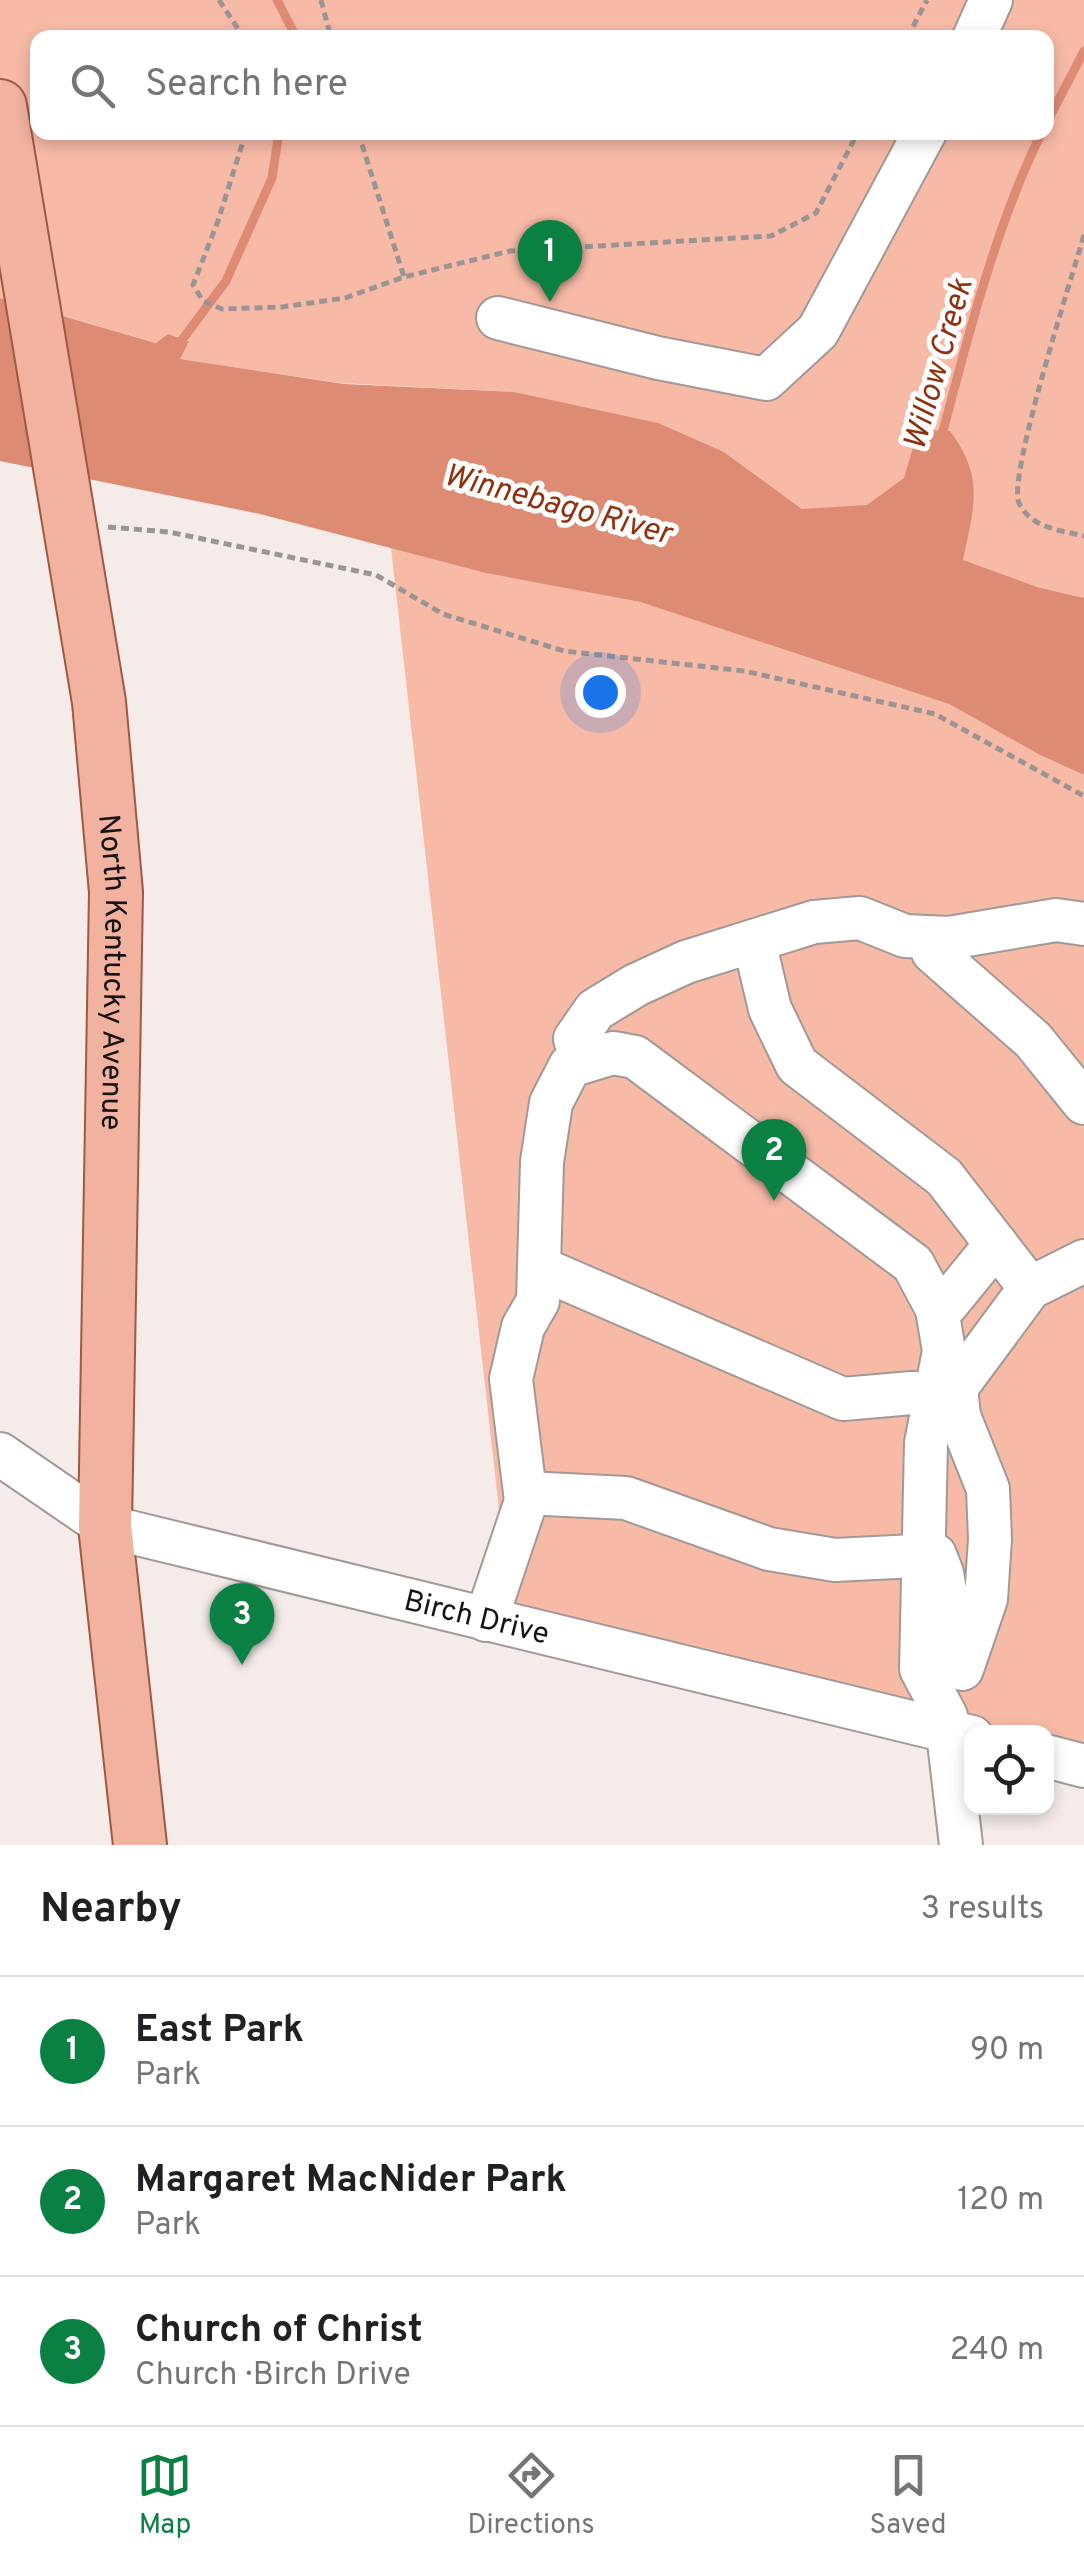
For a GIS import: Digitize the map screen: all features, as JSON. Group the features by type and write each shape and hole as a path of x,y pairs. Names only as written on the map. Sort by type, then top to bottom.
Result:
{"main road":[{"name":"North Kentucky Avenue","path":"0,106 99,702 116,892 105,1526 140,1845"}],"street":[{"path":"978,30 992,0"},
{"path":"498,318 658,358 766,379 818,331 921,140"},
{"path":"582,1062 575,1039 596,1010 636,985 686,962 814,922 860,918 905,936 932,938 1056,920 1084,924"},
{"path":"932,938 932,952 1033,1040 1084,1103"},
{"path":"754,941 770,1009 797,1065 944,1176 1030,1288"},
{"path":"486,1620 526,1500 511,1379 523,1327 538,1301 542,1162 551,1103 570,1066 613,1053 636,1057 913,1264 936,1309 944,1351 946,1397 959,1416 988,1488 986,1598 963,1665 955,1728 961,1845"},
{"path":"936,1309 947,1304 996,1244"},
{"path":"955,1728 921,1669 926,1443 946,1397 1030,1288 1084,1261"},
{"path":"539,1271 843,1399 912,1393 946,1397"},
{"name":"Birch Drive","path":"0,1454 105,1526 486,1620 955,1728"},
{"path":"526,1493 626,1498 769,1548 835,1560 935,1554 958,1664 963,1665"},
{"path":"1054,1758 1084,1766"}],"path":[{"path":"218,0 239,30"},
{"path":"321,0 329,30"},
{"path":"912,30 927,0"},
{"path":"243,140 193,285 203,301 222,309 345,298 404,277 510,251 771,236 816,214 854,140"},
{"path":"361,140 404,277"},
{"path":"1084,235 1035,404 1016,497 1024,512 1042,527 1084,536"},
{"path":"70,524 169,532 376,575 444,614 564,650 744,671 935,714 1084,796"}],"shaded area":[{"path":"0,0 1084,0 1084,598 1037,587 802,509 724,452 514,392 340,383 179,359 189,340 168,334 157,343 0,298"},
{"path":"391,548 488,573 640,602 949,704 1084,775 1084,1766 1054,1758 1054,1725 964,1725 964,1730 512,1626"}],"water":[{"name":"Winnebago River","path":"0,298 156,343 168,334 189,341 180,359 344,384 514,392 658,423 724,452 802,509 867,505 904,478 918,430 950,431 968,463 974,493 963,560 1037,587 1084,598 1084,775 949,704 640,602 486,573 260,514 0,461"}],"waterway":[{"path":"277,0 292,30"},
{"name":"Willow Creek","path":"1054,109 1084,51"},
{"path":"176,348 226,281 272,178 278,140"},
{"name":"Willow Creek","path":"940,443 996,244 1038,140"}],"place":[{"name":"East Park","path":"550,302"},
{"name":"Margaret MacNider Park","path":"774,1201"},
{"name":"Church of Christ","path":"242,1665"}]}
